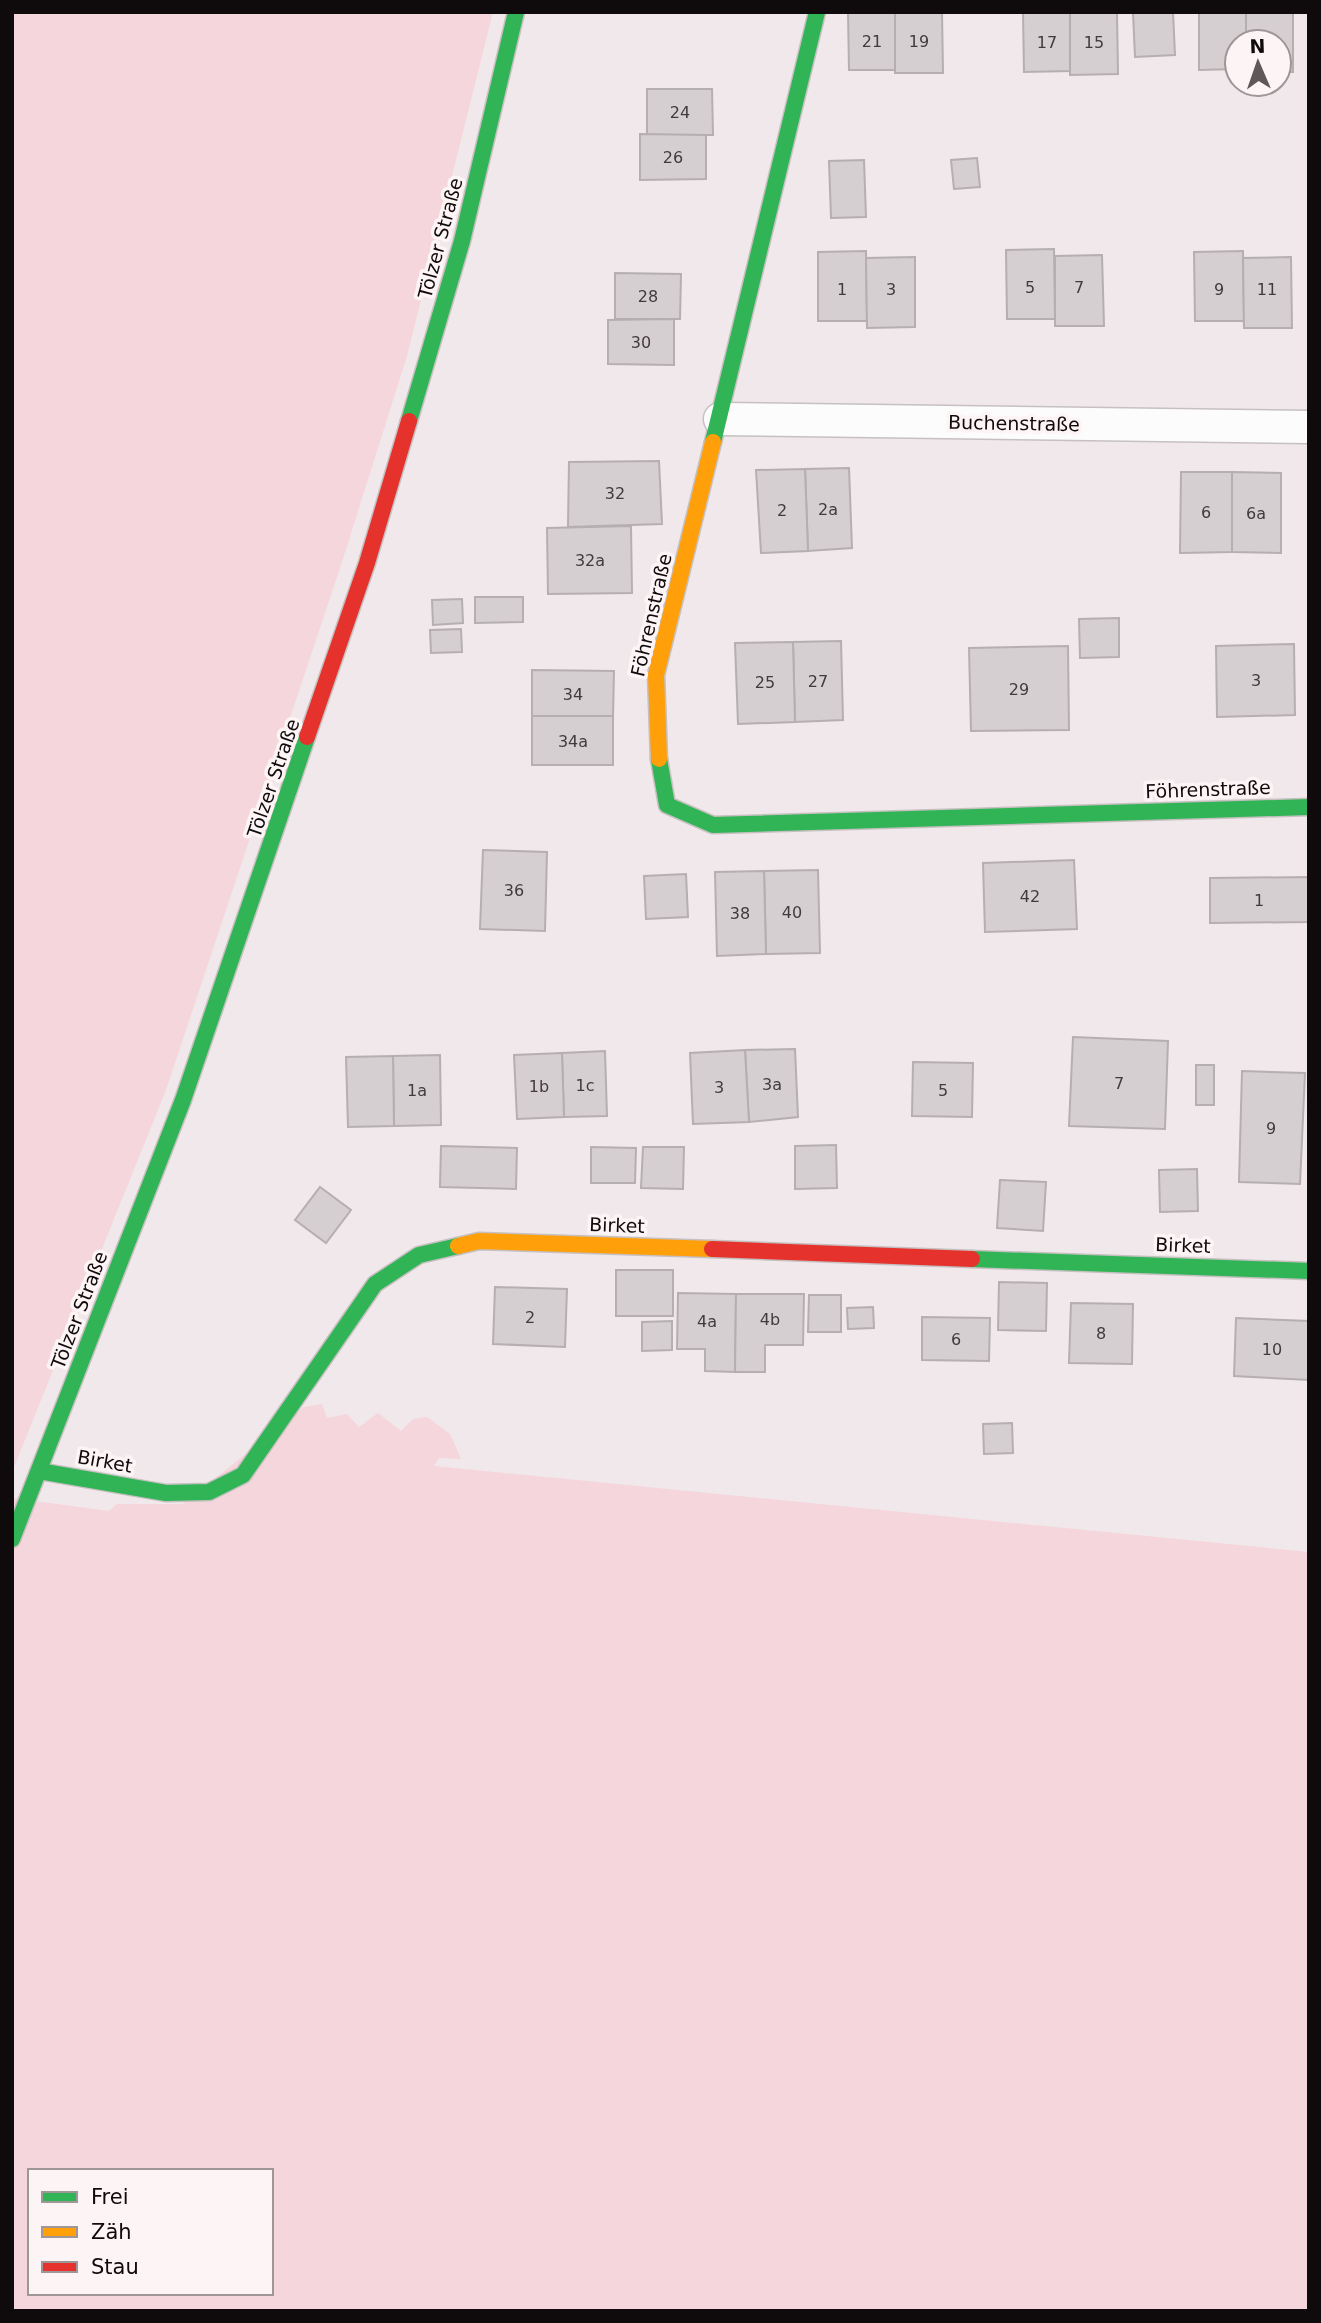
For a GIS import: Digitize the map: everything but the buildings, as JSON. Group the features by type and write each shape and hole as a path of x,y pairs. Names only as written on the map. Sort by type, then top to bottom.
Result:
{"street":[{"name":"Tölzer Straße","path":"12,1539 183,1100 363,576 463,241 516,12"},
{"name":"Föhrenstraße","path":"817,12 656,675 657,750 667,805 713,825 1309,807"},
{"name":"Buchenstraße","path":"720,419 1309,427"},
{"name":"Birket","path":"39,1471 166,1493 209,1492 243,1475 374,1284 419,1255 479,1241 1309,1270"}],"shaded area":[{"path":"12,12 493,12 407,356 342,562 166,1090 12,1472"},
{"path":"322,1404 327,1418 347,1414 359,1427 378,1413 401,1431 413,1419 427,1417 450,1434 461,1459 439,1458 434,1466 1309,1552 1309,2311 12,2311 12,1498 109,1511 117,1504 183,1504 304,1407"}],"traffic: fast":[{"path":"409,421 462,241 516,12"},
{"path":"713,442 817,12"},
{"path":"12,1539 183,1100 307,737"},
{"path":"659,759 667,805 713,825 1309,807"},
{"path":"39,1471 166,1493 209,1492 243,1475 375,1284 419,1255 458,1246"},
{"path":"972,1259 1309,1271"}],"traffic: slow":[{"path":"659,759 656,675 713,442"},
{"path":"458,1246 479,1241 712,1249"}],"traffic: jam":[{"path":"307,737 367,563 409,421"},
{"path":"712,1249 972,1259"}]}
